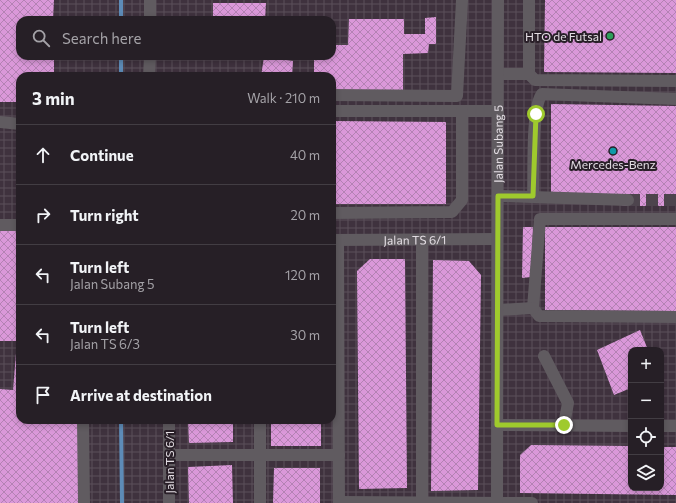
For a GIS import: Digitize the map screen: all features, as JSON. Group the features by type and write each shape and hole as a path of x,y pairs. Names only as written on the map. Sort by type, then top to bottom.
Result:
{"street":[{"path":"150,0 150,16"},
{"path":"336,95 457,96 462,0"},
{"name":"Jalan Subang 5","path":"497,503 498,0"},
{"path":"529,0 529,74"},
{"path":"149,72 150,60"},
{"path":"498,74 529,74 535,80 676,81"},
{"path":"533,196 536,114 539,98 542,94 676,99"},
{"path":"336,111 498,111"},
{"path":"336,213 452,212 462,200 462,111"},
{"path":"0,122 16,124"},
{"path":"498,196 628,200"},
{"path":"676,219 540,219 533,308 539,316 676,317"},
{"path":"0,225 16,225"},
{"name":"Jalan TS 6/1","path":"336,240 498,239"},
{"path":"422,240 422,503"},
{"path":"336,294 339,502 532,503"},
{"path":"498,310 533,308"},
{"path":"544,356 568,404 564,425"},
{"path":"83,424 84,503"},
{"name":"Jalan TS 6/1","path":"169,424 169,503"},
{"path":"260,424 260,503"},
{"path":"497,425 628,426"},
{"path":"664,426 676,426"},
{"path":"169,455 339,455"}],"shaded area":[{"path":"0,0 676,0 676,503 0,503"}],"building":[{"path":"0,0 54,0 53,16 16,16 16,60 54,60 54,72 16,72 16,102 0,102"},
{"name":"HTO de Futsal","path":"545,0 676,0 676,73 544,72"},
{"path":"213,3 266,3 265,16 213,16"},
{"path":"436,17 436,44 429,44 428,53 403,54 403,92 336,92 336,72 314,72 314,60 336,60 336,45 348,45 349,19 404,19 404,34 425,34 425,18"},
{"path":"264,60 293,61 292,72 262,72"},
{"name":"Mercedes-Benz","path":"551,104 676,106 676,206 628,206 551,196"},
{"path":"336,121 446,122 446,204 336,204"},
{"path":"523,227 533,227 531,277 522,278"},
{"path":"545,227 676,227 676,311 545,310"},
{"path":"0,231 16,231 16,341 0,341"},
{"path":"370,259 405,259 407,488 359,489 357,271"},
{"path":"433,260 469,261 481,275 478,490 431,491"},
{"path":"640,330 647,347 628,347 628,389 614,395 597,350"},
{"path":"16,353 16,424 80,424 80,503 0,503 0,389 13,390"},
{"path":"188,424 233,424 233,442 189,443"},
{"path":"271,424 321,424 321,446 271,446"},
{"path":"531,445 628,446 628,491 664,491 664,447 676,447 676,495 520,493 520,455"},
{"path":"232,465 233,503 189,503 188,467"},
{"path":"274,468 320,468 320,503 273,503"}],"waterway":[{"path":"121,0 121,16"},
{"path":"121,60 121,72"},
{"path":"121,424 122,503"}],"tunnel":[{"path":"628,200 676,200"}],"place":[{"name":"HTO de Futsal","path":"610,36"},
{"name":"Mercedes-Benz","path":"613,151"}],"route":[{"path":"536,114 533,196 498,196 497,425 564,425"}]}
